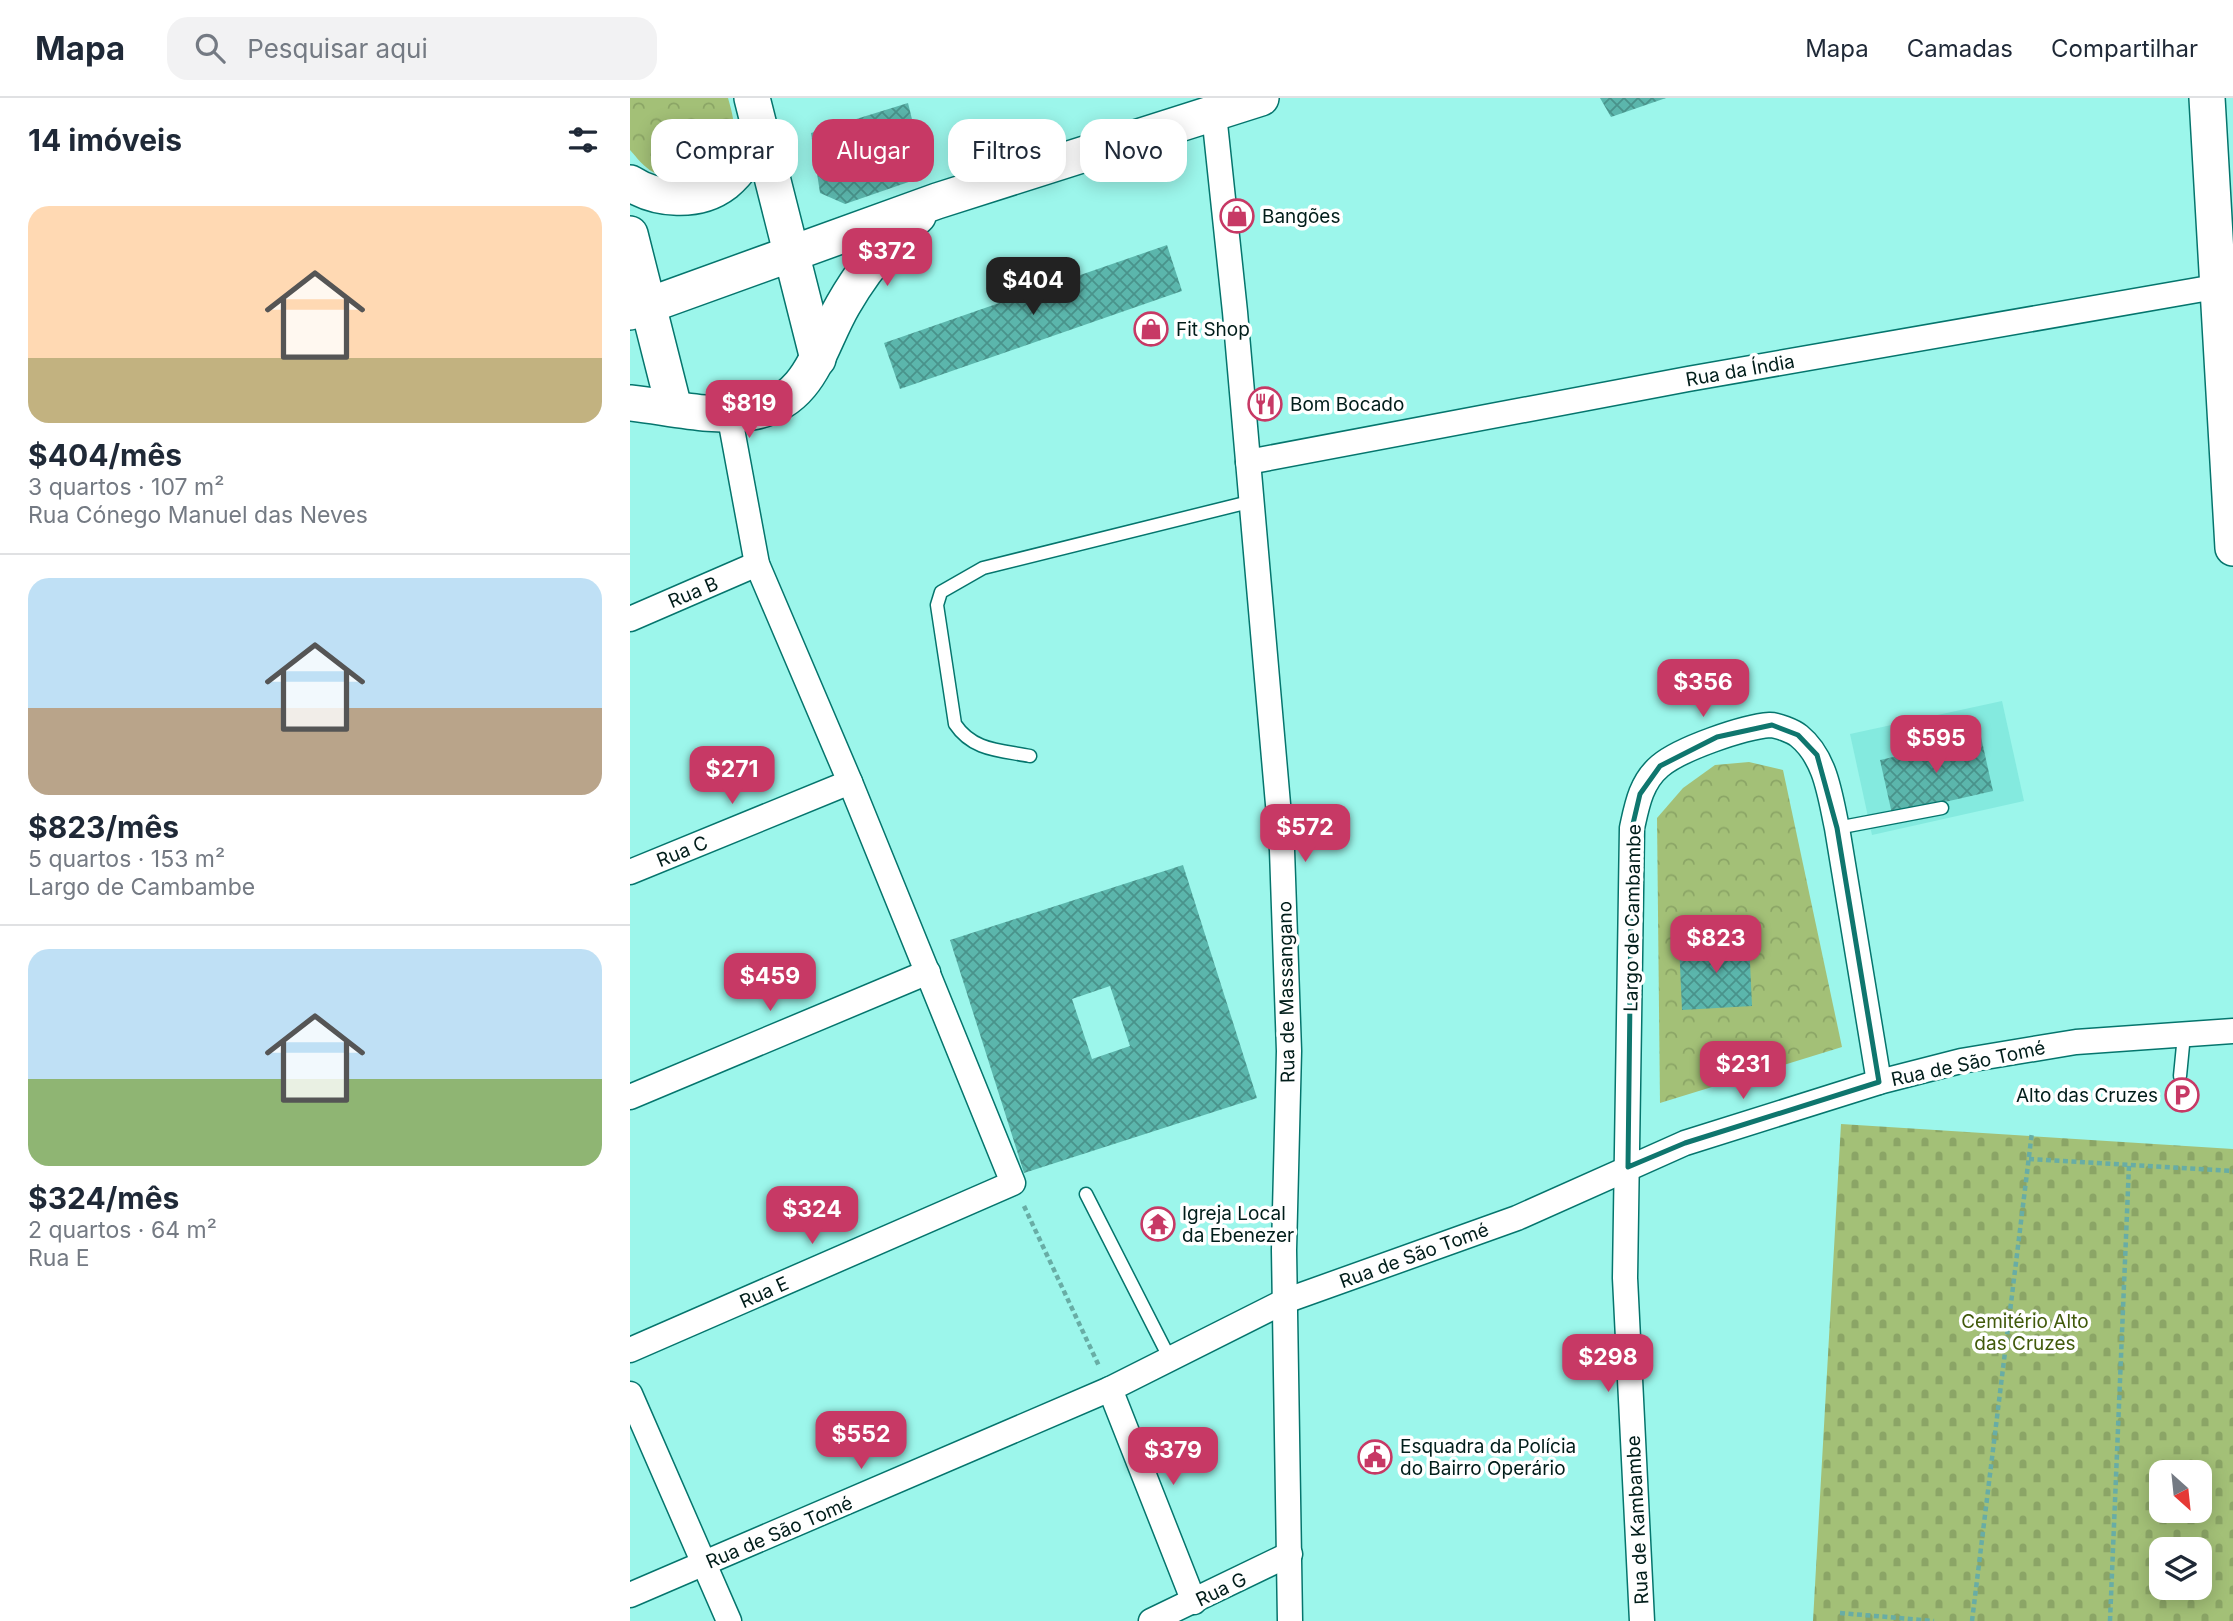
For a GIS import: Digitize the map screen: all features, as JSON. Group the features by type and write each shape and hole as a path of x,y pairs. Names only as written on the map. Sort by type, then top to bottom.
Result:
{"main road":[{"path":"752,98 757,119"},
{"path":"638,308 937,201 1261,98"},
{"path":"2207,98 2226,286 2233,547"},
{"path":"630,183 651,194 673,198 696,194 725,182"},
{"path":"774,182 818,359"},
{"path":"630,403 729,413 752,412 793,395 818,359 842,306 871,261 887,241 937,201"},
{"path":"630,234 638,308 674,408"}],"street":[{"name":"Rua de Massangano","path":"1214,114 1220,152 1253,501 1282,850 1289,1051 1285,1301 1290,1621"},
{"name":"Rua da Índia","path":"1248,462 1688,379 2226,286"},
{"path":"729,413 757,564 850,782 1013,1183"},
{"name":"Rua B","path":"630,619 757,564"},
{"name":"Largo de Cambambe","path":"1629,1167 1632,828 1640,793 1660,765 1717,737 1772,725 1798,735 1816,755 1828,787 1837,828 1880,1082"},
{"name":"Rua C","path":"630,872 850,782"},
{"path":"630,1097 928,972"},
{"name":"Rua de São Tomé","path":"630,1595 1110,1389 1285,1301 1517,1218 1685,1143 1880,1082 1961,1061 2076,1042 2233,1031"},
{"name":"Rua de Kambambe","path":"1629,1167 1625,1278 1642,1621"},
{"name":"Rua E","path":"630,1350 1013,1183"},
{"path":"1110,1389 1194,1602"},
{"path":"630,1394 729,1621"},
{"name":"Rua G","path":"1151,1621 1290,1554"}],"lane":[{"path":"1030,756 980,746 964,738 954,724 937,605 941,592 983,568 1253,501"},
{"path":"1837,828 1942,808"},
{"path":"2180,1076 2184,1035"},
{"path":"1086,1194 1170,1359"}],"path":[{"path":"1972,1621 2032,1132"},
{"path":"2029,1159 2233,1171"},
{"path":"2109,1621 2129,1165"},
{"path":"1013,1183 1110,1389"},
{"path":"1840,1613 1934,1621"}],"highlighted area":[{"path":"1772,725 1798,735 1817,755 1837,828 1879,1082 1685,1143 1628,1167 1632,828 1640,794 1660,766 1717,737"}],"shaded area":[{"path":"2002,701 2024,801 1872,835 1850,734"}],"green space":[{"path":"630,98 728,98 733,119 651,119 651,170 630,150"},
{"path":"1749,762 1783,770 1842,1047 1660,1103 1657,818 1683,788 1715,765"},
{"name":"Cemitério Alto das Cruzes","path":"1841,1124 2233,1149 2233,1621 1813,1621"}],"building":[{"path":"1600,98 1666,98 1611,117"},
{"path":"908,103 912,119 856,119"},
{"path":"818,182 909,182 845,204 820,193"},
{"path":"1167,245 1182,291 900,389 884,343"},
{"path":"1981,737 1993,791 1892,814 1880,760"},
{"path":"1183,865 1257,1098 1024,1173 950,940","holes":["1110,986 1130,1046 1092,1059 1072,999"]},
{"path":"1749,940 1752,1006 1682,1010 1679,944"}],"place":[{"name":"Bangões","path":"1237,216"},
{"name":"Fit Shop","path":"1151,329"},
{"name":"Bom Bocado","path":"1265,404"},
{"name":"Alto das Cruzes","path":"2182,1095"},
{"name":"Igreja Local da Ebenezer","path":"1158,1224"},
{"name":"Esquadra da Polícia do Bairro Operário","path":"1375,1457"}]}
